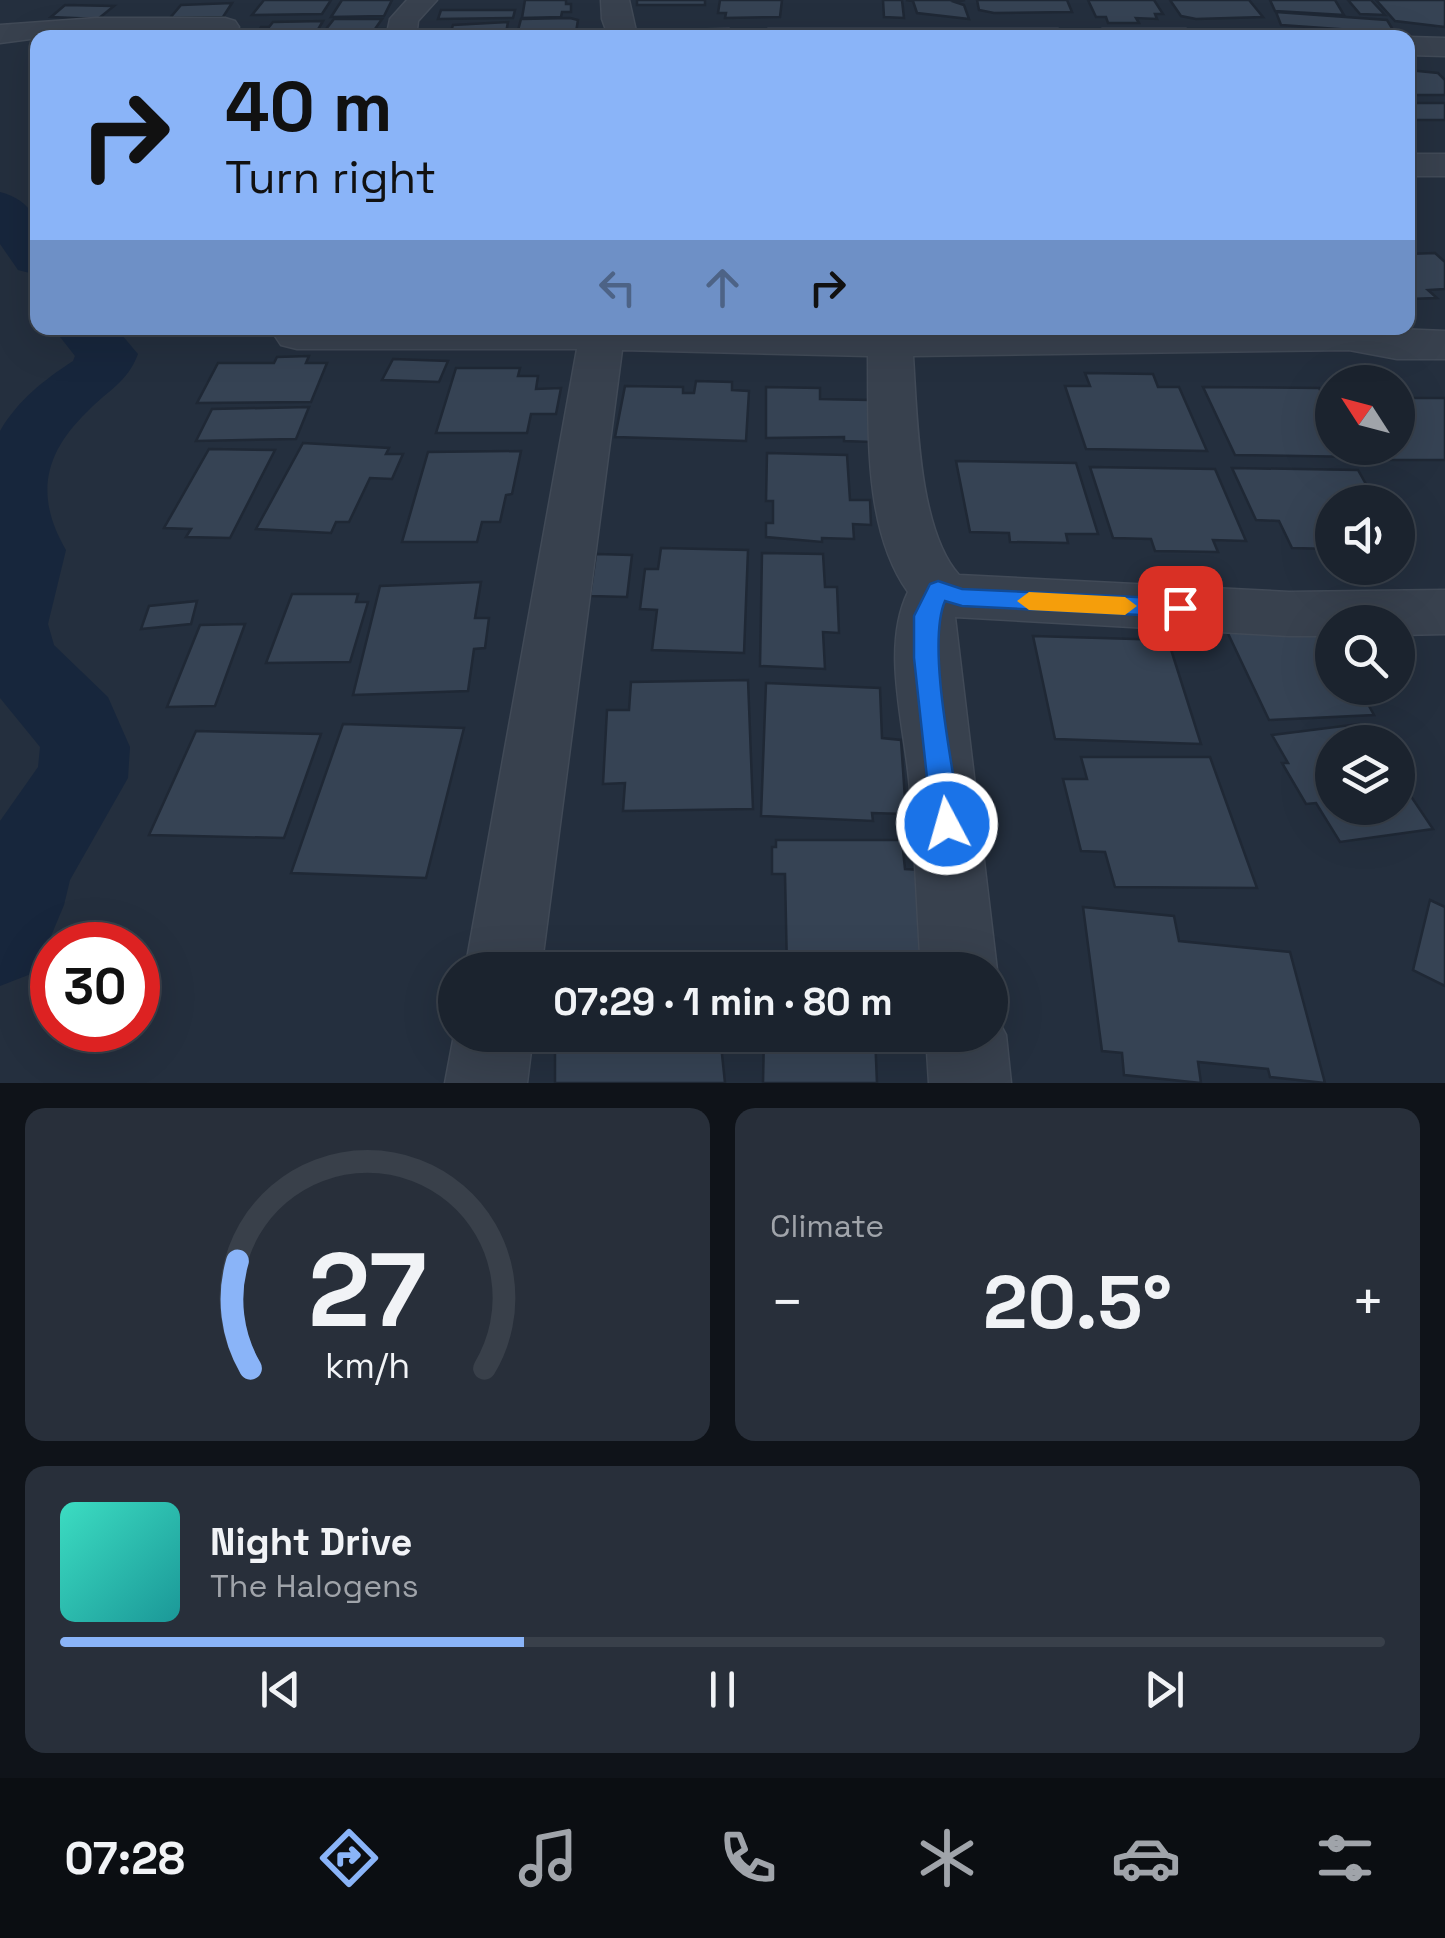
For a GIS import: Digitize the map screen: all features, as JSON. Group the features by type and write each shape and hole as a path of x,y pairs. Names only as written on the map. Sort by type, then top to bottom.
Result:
{"street":[{"path":"402,30 404,19 423,0"},
{"path":"615,0 621,30"},
{"path":"91,30 229,25"},
{"path":"1415,46 1445,47"},
{"path":"1415,165 1445,165"},
{"path":"298,336 374,335"},
{"path":"506,952 602,335"},
{"path":"681,335 890,343 1141,335"},
{"path":"1321,335 1397,345 1445,345"},
{"path":"890,343 895,457 918,561 938,590 962,598 1289,614 1445,612"},
{"path":"1397,345 1445,374"},
{"path":"938,590 926,616 927,658 944,788 958,952"},
{"path":"486,1083 491,1052"},
{"path":"967,1052 970,1083"}],"building":[{"path":"264,0 331,0 322,14 252,15"},
{"path":"342,0 392,0 384,16 331,17"},
{"path":"525,0 566,0 566,4 571,4 571,12 562,12 561,17 522,18"},
{"path":"637,0 705,0 705,5 637,5"},
{"path":"720,0 782,0 780,17 725,18 726,13 718,13"},
{"path":"883,0 902,0 904,18 884,17"},
{"path":"906,0 965,0 955,2 964,5 969,19 917,13 913,1"},
{"path":"977,0 1067,0 1072,12 994,13 979,10"},
{"path":"1088,0 1154,0 1163,14 1155,14 1157,19 1136,18 1139,23 1108,23 1106,17 1096,17"},
{"path":"1170,0 1249,0 1263,17 1196,19 1181,16"},
{"path":"1270,0 1335,0 1344,15 1275,11"},
{"path":"1348,0 1371,0 1385,15 1360,14"},
{"path":"1376,0 1445,0 1445,27 1395,21"},
{"path":"232,3 223,17 170,18 181,5"},
{"path":"65,5 114,6 98,19 51,17"},
{"path":"441,10 515,10 513,18 438,19"},
{"path":"1276,12 1387,20 1393,30 1352,30 1281,25"},
{"path":"334,19 382,19 375,29 385,29 384,30 325,30"},
{"path":"521,19 578,20 576,30 518,30"},
{"path":"323,21 318,30 259,30 273,22"},
{"path":"508,22 506,30 451,30 453,25"},
{"path":"1415,71 1438,73 1445,80 1445,95 1415,95"},
{"path":"1415,103 1445,103 1445,120 1415,120"},
{"path":"1435,253 1445,262 1445,289 1428,290 1437,298 1415,299 1415,254"},
{"path":"309,356 306,363 327,363 311,402 197,403 218,363 274,363 277,357"},
{"path":"393,359 448,361 439,382 382,380"},
{"path":"456,368 520,368 518,376 538,376 536,389 561,388 556,414 531,414 527,433 436,433"},
{"path":"1085,373 1153,374 1158,387 1179,387 1207,451 1086,449 1065,386 1090,386"},
{"path":"696,381 732,382 732,390 749,391 746,441 615,437 625,386 683,387 683,393 694,393"},
{"path":"766,387 820,388 820,399 870,400 872,442 844,441 844,437 766,438"},
{"path":"1203,387 1315,388 1315,456 1235,455"},
{"path":"1415,398 1445,398 1445,460 1415,460"},
{"path":"309,407 296,439 196,441 212,409"},
{"path":"303,443 389,448 386,454 403,454 392,479 370,478 349,522 336,522 331,533 256,529"},
{"path":"209,449 275,450 230,538 186,537 191,529 164,528"},
{"path":"521,451 512,494 506,495 500,522 482,522 477,542 402,542 428,452"},
{"path":"767,453 847,455 850,500 870,500 871,525 853,524 854,539 822,538 822,542 766,537 766,523 773,523 773,501 766,501"},
{"path":"956,461 1076,463 1098,534 1066,534 1068,543 1010,542 1009,533 970,532"},
{"path":"1090,467 1215,469 1246,541 1213,540 1218,552 1155,551 1151,539 1113,538"},
{"path":"1232,468 1358,470 1366,485 1315,485 1315,549 1292,548 1279,521 1256,520"},
{"path":"661,548 748,550 744,653 652,650 657,610 640,609 645,569 658,569"},
{"path":"762,553 823,554 825,587 837,587 839,633 823,632 825,669 760,666"},
{"path":"596,554 632,555 627,597 590,596"},
{"path":"481,582 475,618 489,618 485,648 474,649 468,691 353,695 380,586"},
{"path":"292,594 358,594 356,602 368,602 350,662 266,663"},
{"path":"197,601 191,624 141,629 149,606"},
{"path":"1315,622 1315,705 1368,705 1374,715 1269,720 1224,625"},
{"path":"245,624 215,706 167,707 200,625"},
{"path":"1033,636 1168,640 1201,744 1055,739"},
{"path":"748,680 753,809 623,811 625,783 603,784 607,710 629,710 631,682"},
{"path":"766,683 880,688 882,738 901,740 906,814 872,813 873,821 761,816"},
{"path":"343,724 464,728 426,878 291,873"},
{"path":"1315,730 1315,803 1306,804 1282,763 1288,763 1272,735"},
{"path":"196,731 321,734 284,838 149,835"},
{"path":"1081,757 1210,757 1257,888 1115,887 1105,852 1081,851 1063,779 1087,779"},
{"path":"1415,802 1433,829 1340,842 1330,825 1415,825"},
{"path":"776,840 902,840 905,869 923,870 935,952 787,952 785,874 772,874 772,847 776,847"},
{"path":"1430,900 1445,907 1445,986 1413,970"},
{"path":"1083,907 1174,916 1179,941 1290,952 1325,1083 1270,1077 1268,1069 1198,1062 1201,1083 1124,1075 1122,1053 1102,1051"},
{"path":"555,1052 722,1052 725,1083 555,1083"},
{"path":"764,1052 876,1052 877,1083 763,1083"}],"waterway":[{"path":"0,208 30,247"},
{"path":"0,937 24,867 82,778 85,747 77,723 24,668 8,624 28,550 13,522 12,474 36,426 67,394 100,371 107,354 89,335"}],"slow traffic":[{"path":"1029,601 1125,606"}],"route":[{"path":"947,824 927,658 926,616 938,590 962,598 1180,608"}]}
